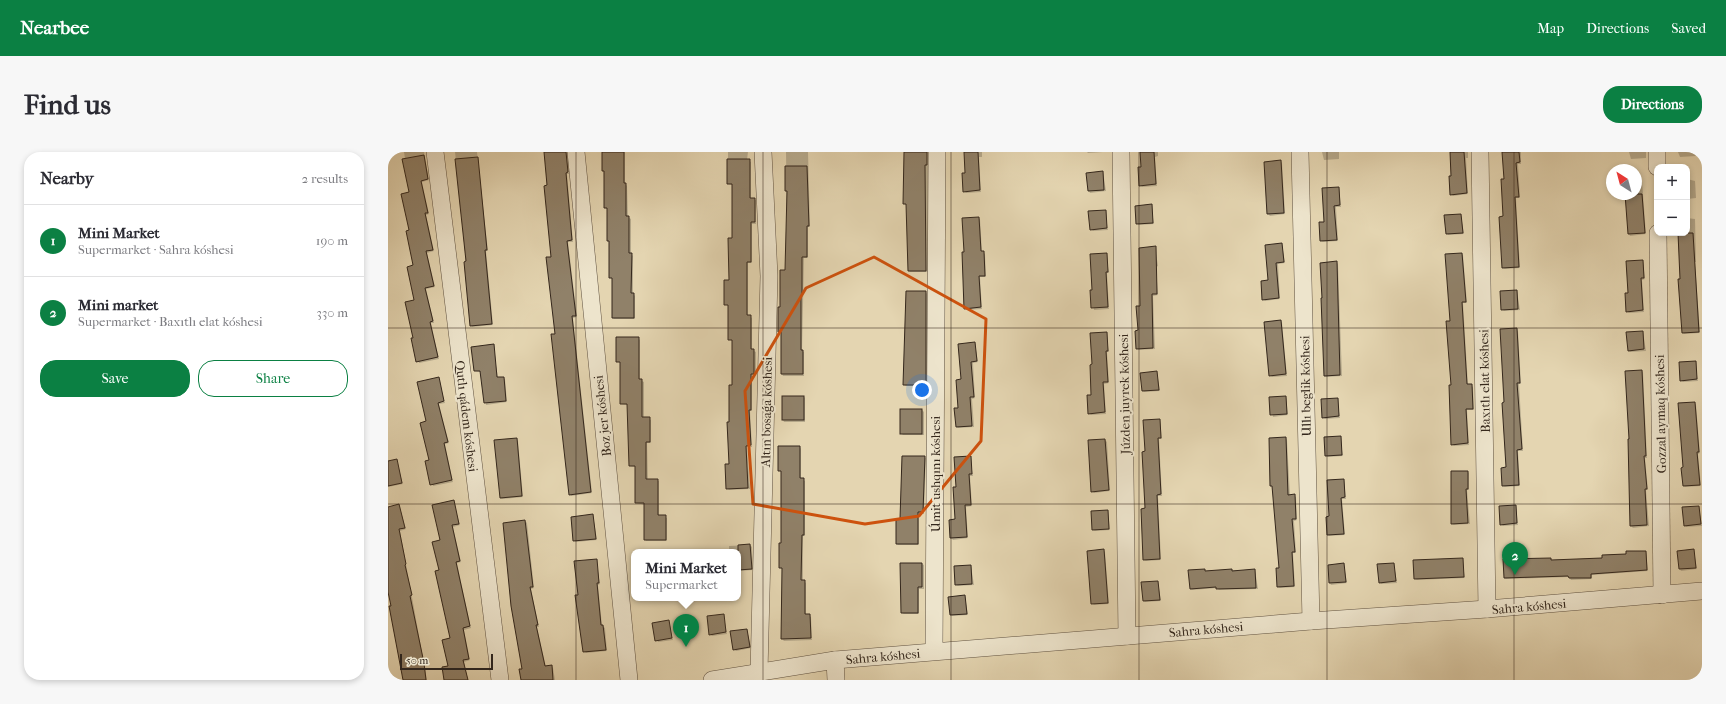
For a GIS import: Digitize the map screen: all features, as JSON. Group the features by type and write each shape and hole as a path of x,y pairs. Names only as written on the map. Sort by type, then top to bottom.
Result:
{"street":[{"name":"Qutlı qádem kóshesi","path":"435,152 500,680"},
{"name":"Boz jer kóshesi","path":"576,152 629,680"},
{"name":"Altın bosaǵa kóshesi","path":"760,672 769,276 763,152"},
{"name":"Úmit ushqını kóshesi","path":"934,651 937,152"},
{"name":"Júzden juyrek kóshesi","path":"1121,152 1127,636"},
{"name":"Ullı beglik kóshesi","path":"1300,152 1311,620"},
{"name":"Baxıtlı elat kóshesi","path":"1480,152 1487,610"},
{"path":"1657,152 1657,164"},
{"name":"Gozzal aymaq kóshesi","path":"1658,236 1662,595"},
{"name":"Sahra kóshesi","path":"712,680 835,660 934,651 1311,620 1487,610 1702,591"},
{"path":"835,660 836,680"}],"highlighted area":[{"path":"874,257 986,319 981,441 919,516 865,524 753,504 745,391 806,288"}],"building":[{"path":"544,152 566,152 568,172 566,173 572,240 567,241 576,316 572,316 591,492 569,495 551,334 555,334 546,257 551,257 544,186 547,185"},
{"path":"602,152 624,152 626,216 629,216 629,253 632,253 631,293 634,293 634,318 612,318 612,278 609,278 609,241 607,241 607,208 604,208 604,171 602,171"},
{"path":"904,152 927,152 927,165 925,165 926,271 908,271 906,204 903,204"},
{"path":"964,152 978,152 980,190 963,192 962,173 965,173"},
{"path":"1140,152 1154,152 1156,184 1139,186 1138,167 1141,167"},
{"path":"1450,152 1464,152 1467,193 1450,195"},
{"path":"1502,152 1519,152 1520,162 1516,163 1519,197 1515,197 1519,267 1502,268 1499,217 1503,216 1501,179 1504,179"},
{"path":"424,155 428,179 421,181 428,213 425,213 433,250 426,251 434,286 425,288 433,321 430,322 438,357 416,362 411,338 413,338 405,302 414,300 407,267 413,265 406,231 409,230 401,194 409,192 402,159"},
{"path":"478,157 492,324 470,326 464,262 466,261 455,159"},
{"path":"727,159 750,159 750,198 755,198 755,222 751,222 751,262 747,262 747,315 751,315 751,349 754,349 754,374 751,374 751,410 749,410 751,445 746,446 748,488 726,489 725,464 729,464 727,422 729,422 729,385 732,385 732,340 728,340 728,305 724,305 724,280 729,280 728,238 732,238 732,184 727,184"},
{"path":"1281,160 1284,213 1267,214 1264,162"},
{"path":"785,166 807,166 809,226 807,226 807,257 802,257 801,295 801,350 803,350 803,374 781,374 781,332 778,332 778,307 780,307 780,270 785,270 787,191 785,191"},
{"path":"1103,171 1104,190 1088,191 1086,173"},
{"path":"1339,187 1340,205 1334,206 1337,240 1320,241 1319,222 1324,222 1322,188"},
{"path":"1642,194 1645,233 1628,234 1625,200 1642,200"},
{"path":"1152,204 1153,223 1136,224 1135,206"},
{"path":"1106,210 1107,228 1090,230 1088,211"},
{"path":"1461,214 1463,233 1446,234 1444,215"},
{"path":"979,217 981,251 984,251 985,276 979,276 981,307 964,309 962,252 964,252 962,218"},
{"path":"1690,233 1693,233 1699,332 1682,333 1678,279 1680,279 1678,236 1690,236"},
{"path":"1282,243 1284,262 1276,263 1279,298 1262,300 1261,281 1268,280 1265,245"},
{"path":"1156,246 1157,294 1152,294 1153,348 1136,349 1135,331 1138,330 1136,306 1140,306 1139,248"},
{"path":"1107,253 1108,272 1106,272 1108,307 1091,308 1090,290 1092,290 1090,254"},
{"path":"1462,253 1466,302 1462,302 1467,384 1472,384 1473,409 1466,409 1468,443 1451,445 1449,385 1451,385 1446,321 1450,321 1445,254"},
{"path":"1643,260 1644,278 1641,278 1643,310 1626,312 1625,293 1628,293 1626,261"},
{"path":"1337,261 1340,375 1324,376 1320,263"},
{"path":"1517,290 1518,309 1501,310 1500,291"},
{"path":"906,291 926,291 926,385 903,385"},
{"path":"1281,320 1286,374 1269,376 1264,322"},
{"path":"1517,328 1520,383 1517,383 1522,449 1517,450 1519,485 1502,486 1501,468 1506,467 1502,403 1504,402 1500,329"},
{"path":"1643,331 1644,349 1628,351 1626,332"},
{"path":"1107,332 1108,351 1106,351 1108,382 1103,382 1105,412 1088,414 1087,395 1091,395 1090,365 1092,364 1090,333"},
{"path":"616,337 639,337 639,379 642,379 642,417 650,417 650,442 646,442 646,479 658,479 658,515 666,515 666,540 644,540 644,503 635,503 635,466 629,466 627,404 620,404 620,362 616,362"},
{"path":"975,342 977,361 971,362 974,397 970,397 972,426 956,427 954,408 958,408 956,380 961,379 958,344"},
{"path":"494,344 497,377 504,377 506,401 484,403 480,371 474,371 471,347"},
{"path":"1696,361 1697,379 1680,381 1679,362"},
{"path":"1642,370 1646,456 1644,456 1647,489 1645,489 1647,525 1630,526 1629,439 1625,371"},
{"path":"1157,371 1159,390 1142,391 1140,373"},
{"path":"439,377 444,401 438,403 448,442 444,443 452,480 430,485 425,461 429,460 420,423 426,421 417,382"},
{"path":"782,396 804,396 804,420 782,420"},
{"path":"1286,396 1287,414 1270,415 1269,397"},
{"path":"1338,398 1339,416 1322,418 1321,399"},
{"path":"1695,402 1700,485 1683,486 1678,403"},
{"path":"900,409 922,409 922,434 900,434"},
{"path":"1160,419 1161,438 1158,438 1161,494 1157,495 1160,559 1143,560 1141,509 1145,508 1142,452 1145,451 1143,420"},
{"path":"1341,436 1342,455 1325,456 1324,437"},
{"path":"1286,437 1288,495 1295,494 1296,519 1292,519 1295,552 1292,552 1294,586 1277,587 1276,568 1279,568 1272,486 1270,486 1269,438"},
{"path":"517,438 522,496 500,498 494,440"},
{"path":"1105,439 1109,490 1091,492 1088,440"},
{"path":"778,446 800,446 800,478 804,478 804,535 802,535 801,580 805,580 805,614 810,614 811,638 781,639 782,568 779,568 779,543 781,543 781,471 778,471"},
{"path":"902,456 925,456 923,512 918,512 918,544 896,544 896,519 900,519"},
{"path":"971,456 972,474 969,474 971,505 965,505 967,537 950,538 949,520 955,519 953,487 956,487 954,457"},
{"path":"397,459 402,483 388,486 388,461"},
{"path":"1451,471 1468,471 1468,489 1466,489 1468,523 1451,524"},
{"path":"1344,479 1345,497 1341,498 1344,534 1327,535 1326,517 1329,516 1327,480"},
{"path":"454,500 459,524 452,525 460,561 456,562 470,626 463,628 469,659 463,660 468,680 444,680 442,667 448,666 442,640 450,638 435,571 439,570 432,542 440,540 432,505"},
{"path":"399,504 405,528 399,529 426,680 403,680 389,606 391,606 388,592 388,507"},
{"path":"1516,505 1517,523 1500,525 1499,506"},
{"path":"1699,506 1701,524 1684,526 1682,507"},
{"path":"1108,510 1109,529 1092,530 1091,511"},
{"path":"593,514 596,539 573,541 571,517"},
{"path":"525,520 533,587 530,587 538,625 536,625 545,666 552,665 553,680 521,680 519,669 522,669 511,606 503,523"},
{"path":"750,544 752,569 741,570 741,549 738,549 738,545"},
{"path":"1104,549 1108,603 1091,604 1087,551"},
{"path":"1694,549 1696,568 1679,569 1677,551"},
{"path":"1626,551 1646,551 1647,570 1591,574 1591,578 1569,578 1568,576 1504,578 1503,559 1551,558 1551,560 1602,558 1602,555 1626,554"},
{"path":"1463,558 1464,577 1414,579 1413,560"},
{"path":"597,559 599,583 597,583 601,625 603,625 606,650 583,652 575,595 578,595 574,561"},
{"path":"900,563 922,563 922,587 918,587 918,613 901,613"},
{"path":"1344,563 1346,582 1329,583 1328,565"},
{"path":"1394,563 1396,581 1379,583 1377,564"},
{"path":"971,565 972,584 955,585 954,566"},
{"path":"1205,569 1205,571 1232,569 1232,571 1255,569 1256,588 1216,589 1216,587 1190,589 1188,570"},
{"path":"1158,581 1160,600 1143,601 1141,582"},
{"path":"965,595 967,614 950,615 948,597"},
{"path":"724,614 726,632 709,635 707,616"},
{"path":"669,620 672,638 655,641 652,623"},
{"path":"747,629 750,647 733,650 730,631"}],"place":[{"name":"Mini market","path":"1515,575"},
{"name":"Mini Market","path":"686,647"}]}
